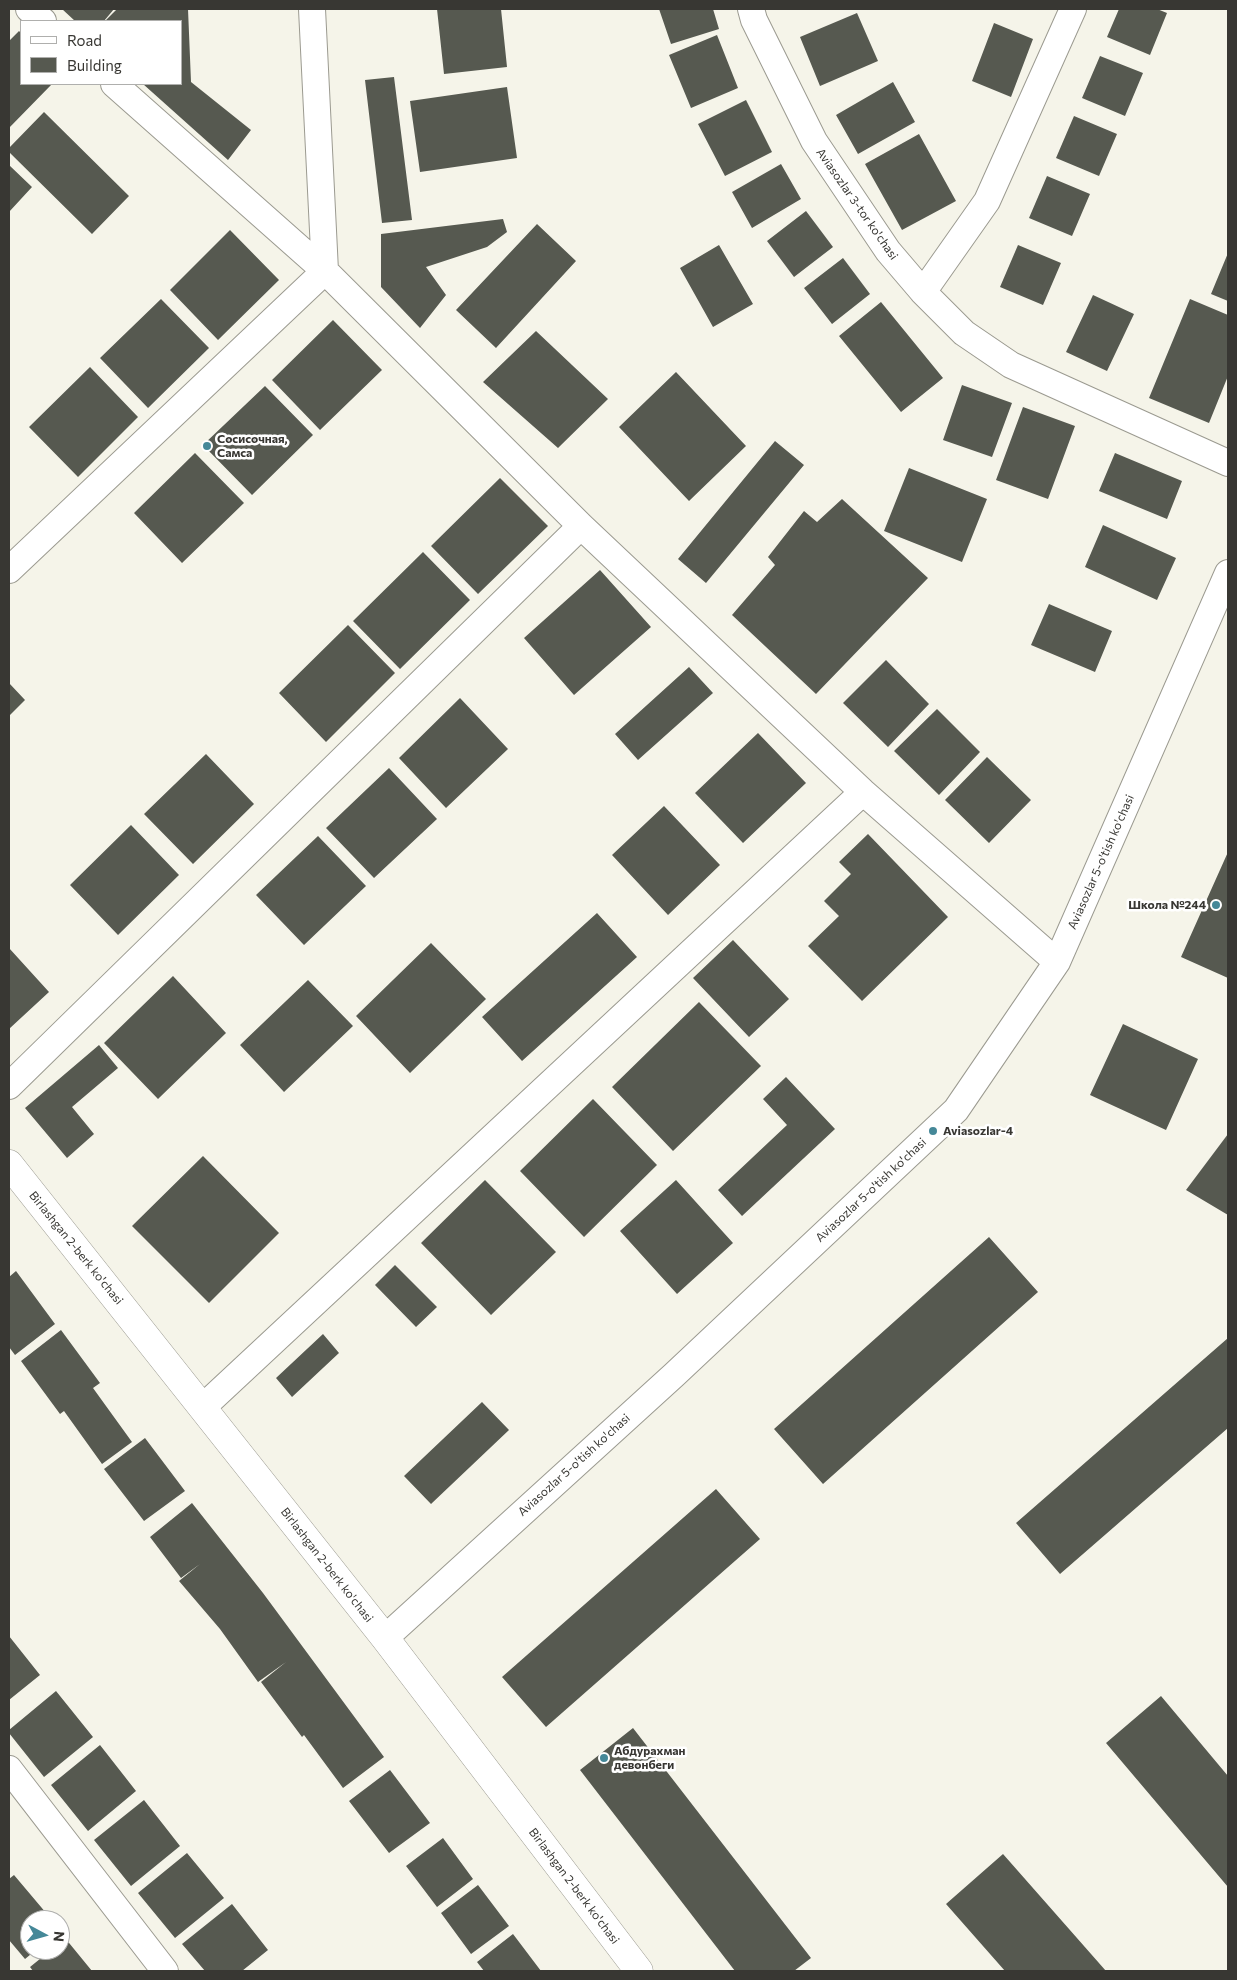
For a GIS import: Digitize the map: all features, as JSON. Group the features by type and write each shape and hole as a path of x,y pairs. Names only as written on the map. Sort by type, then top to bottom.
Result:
{"street":[{"path":"29,9 43,20"},
{"path":"9,570 325,271 312,9"},
{"name":"Aviasozlar 3-tor ko'chasi","path":"751,9 754,20 814,141 888,251 923,292 964,333 1011,365 1228,463"},
{"path":"923,292 987,201 1073,9"},
{"path":"115,85 325,271 581,526 864,792 1057,962"},
{"path":"9,1086 581,526"},
{"name":"Aviasozlar 5-o'tish ko'chasi","path":"385,1638 674,1375 956,1110 1057,962 1228,572"},
{"path":"203,1407 864,792"},
{"name":"Birlashgan 2-berk ko'chasi","path":"9,1164 385,1638 639,1971"},
{"path":"9,1769 165,1971"}],"building":[{"path":"62,9 114,9 105,20 74,20"},
{"path":"117,9 188,9 191,82 251,130 228,160 144,85 182,85 182,20 106,20"},
{"path":"437,9 501,9 507,67 444,74"},
{"path":"659,9 713,9 719,29 671,44"},
{"path":"1119,9 1157,9 1167,13 1150,55 1107,37"},
{"path":"857,13 878,61 820,86 800,37"},
{"path":"994,23 1033,39 1011,97 972,81"},
{"path":"20,32 20,85 51,85 9,128 9,41"},
{"path":"717,35 738,88 691,108 669,55"},
{"path":"1100,56 1143,73 1125,116 1082,98"},
{"path":"394,77 412,220 382,223 365,80"},
{"path":"893,82 915,122 858,154 836,115"},
{"path":"507,87 517,158 420,172 410,101"},
{"path":"746,100 772,152 725,176 698,124"},
{"path":"44,112 129,196 92,234 9,152 9,148"},
{"path":"1074,116 1117,134 1099,176 1056,158"},
{"path":"919,134 956,201 902,230 865,164"},
{"path":"781,164 801,199 752,228 732,192"},
{"path":"9,165 32,187 9,212"},
{"path":"1047,176 1090,194 1072,236 1029,218"},
{"path":"806,211 833,247 794,277 767,241"},
{"path":"503,219 507,232 487,247 426,267 446,295 420,328 381,287 381,234"},
{"path":"537,224 576,261 496,348 456,310"},
{"path":"230,230 279,280 218,340 170,290"},
{"path":"719,245 753,304 713,327 680,268"},
{"path":"1018,245 1061,263 1043,305 1000,287"},
{"path":"1228,253 1228,301 1211,294"},
{"path":"843,258 870,294 832,324 804,288"},
{"path":"1093,295 1134,314 1107,371 1066,352"},
{"path":"161,299 209,348 148,408 100,358"},
{"path":"1190,299 1228,315 1228,376 1209,423 1149,398"},
{"path":"881,302 943,378 901,412 839,336"},
{"path":"333,320 382,370 320,430 272,380"},
{"path":"536,331 608,399 558,448 483,382"},
{"path":"90,367 138,417 78,477 29,427"},
{"path":"676,372 746,446 689,501 619,427"},
{"path":"962,385 1012,403 992,457 943,440"},
{"path":"265,386 313,435 252,495 203,445"},
{"path":"1023,407 1075,426 1048,499 996,480"},
{"path":"775,441 804,465 706,583 678,559"},
{"path":"195,453 244,503 182,563 134,513"},
{"path":"1115,453 1182,481 1167,519 1099,491"},
{"path":"909,468 987,499 962,562 884,531"},
{"path":"500,478 548,526 478,594 431,546"},
{"path":"842,499 928,578 816,694 732,615 775,565 768,557 804,511 817,522"},
{"path":"1103,525 1176,558 1157,600 1085,567"},
{"path":"423,552 470,600 400,669 353,621"},
{"path":"600,570 651,627 574,695 524,638"},
{"path":"1049,604 1112,631 1095,672 1031,645"},
{"path":"348,625 395,673 326,742 279,693"},
{"path":"886,660 929,704 888,747 843,703"},
{"path":"689,667 713,693 638,760 615,734"},
{"path":"9,683 25,700 9,716"},
{"path":"460,698 508,749 446,808 399,758"},
{"path":"937,709 980,752 939,795 894,751"},
{"path":"758,733 806,783 743,843 695,793"},
{"path":"206,754 254,804 193,864 144,814"},
{"path":"987,757 1031,800 989,843 945,800"},
{"path":"389,768 437,819 374,878 326,828"},
{"path":"664,806 720,865 668,915 612,855"},
{"path":"131,825 179,875 118,935 70,885"},
{"path":"868,834 948,917 862,1001 808,946 839,916 824,901 851,874 839,862"},
{"path":"318,836 366,886 304,945 256,895"},
{"name":"Школа №244","path":"1228,852 1228,978 1181,957"},
{"path":"597,913 637,957 522,1061 482,1017"},
{"path":"733,940 789,999 749,1037 693,978"},
{"path":"431,943 486,999 410,1073 356,1016"},
{"path":"9,948 49,992 9,1029"},
{"path":"173,976 226,1033 158,1099 104,1043"},
{"path":"308,980 353,1026 284,1092 240,1045"},
{"path":"699,1002 761,1066 673,1151 612,1087"},
{"path":"1123,1024 1198,1059 1166,1130 1090,1095"},
{"path":"99,1045 118,1068 72,1107 94,1134 67,1158 25,1108"},
{"path":"786,1077 835,1129 742,1216 718,1190 787,1125 763,1099"},
{"path":"593,1099 657,1165 584,1237 520,1171"},
{"path":"1228,1134 1228,1215 1186,1190"},
{"path":"203,1156 279,1233 209,1303 132,1226"},
{"path":"485,1180 556,1252 491,1315 421,1243"},
{"path":"676,1180 733,1243 677,1294 620,1231"},
{"path":"989,1237 1038,1292 823,1484 774,1429"},
{"path":"395,1265 437,1307 416,1327 375,1285"},
{"path":"16,1271 55,1324 15,1355 9,1347 9,1277"},
{"path":"61,1330 100,1383 93,1388 132,1442 102,1464 64,1411 60,1414 21,1361"},
{"path":"323,1334 339,1353 292,1397 276,1378"},
{"path":"1228,1338 1228,1428 1060,1574 1016,1523"},
{"path":"482,1402 509,1430 431,1504 404,1476"},
{"path":"145,1438 185,1491 144,1521 104,1469"},
{"path":"716,1489 760,1539 546,1727 502,1677"},
{"path":"192,1503 263,1593 384,1757 343,1788 304,1735 302,1737 261,1682 286,1662 258,1682 220,1629 179,1581 200,1564 181,1578 150,1537"},
{"path":"9,1636 40,1675 9,1700"},
{"path":"56,1691 93,1737 44,1777 9,1733 9,1730"},
{"path":"1161,1696 1228,1776 1228,1887 1106,1743"},
{"path":"633,1728 811,1958 794,1971 735,1971 580,1770"},
{"path":"100,1745 136,1791 88,1831 51,1785"},
{"path":"390,1770 430,1823 389,1853 349,1801"},
{"path":"144,1800 180,1846 131,1886 94,1840"},
{"path":"443,1838 473,1879 437,1907 406,1866"},
{"path":"187,1853 224,1898 175,1938 138,1893"},
{"path":"1003,1854 1106,1971 1005,1971 946,1904"},
{"path":"14,1875 44,1910 20,1910 20,1953 9,1940 9,1879"},
{"path":"478,1885 509,1926 471,1954 441,1913"},
{"path":"232,1904 268,1950 242,1971 205,1971 182,1944"},
{"path":"513,1934 541,1971 484,1971 477,1962"},
{"path":"70,1944 92,1971 33,1971 30,1967 39,1960 70,1960"}],"place":[{"name":"Сосисочная, Самса","path":"207,446"},
{"name":"Школа №244","path":"1216,905"},
{"name":"Aviasozlar-4","path":"933,1131"},
{"name":"Абдурахман девонбеги","path":"604,1758"}]}
